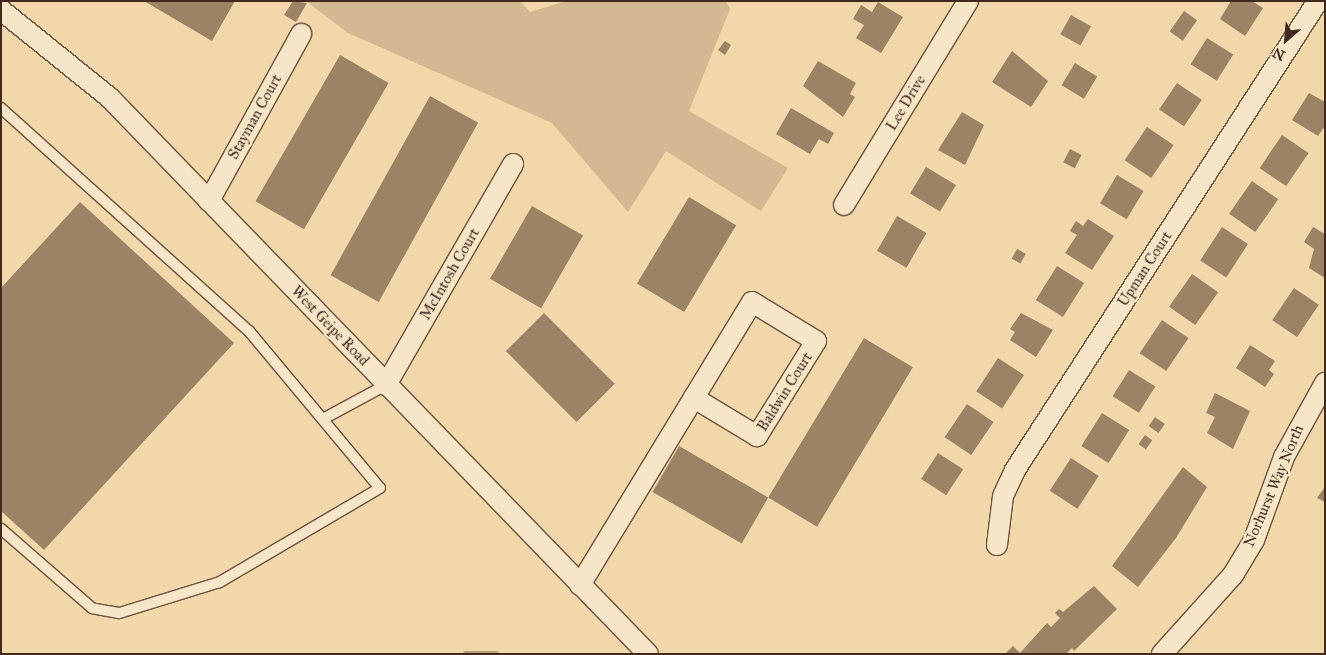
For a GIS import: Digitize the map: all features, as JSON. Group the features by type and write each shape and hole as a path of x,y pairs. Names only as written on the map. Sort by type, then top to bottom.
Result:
{"street":[{"name":"Lee Drive","path":"844,205 968,1"},
{"name":"Upman Court","path":"997,545 1002,496 1015,470 1318,1"},
{"name":"West Geipe Road","path":"1,10 109,96 386,385 648,654"},
{"name":"Stayman Court","path":"209,201 301,34"},
{"name":"McIntosh Court","path":"386,385 513,164"},
{"name":"Baldwin Court","path":"580,585 752,302 816,341 758,436 694,398"},
{"name":"Norhurst Way North","path":"1162,654 1233,576 1254,540 1284,457 1325,383"}],"lane":[{"path":"1,108 249,331 380,488 220,582 136,609 105,613 71,592 1,529"},
{"path":"323,419 386,385"}],"shaded area":[{"path":"306,1 520,1 530,12 566,1 726,1 730,9 689,111 788,168 761,211 666,151 628,212 552,123 348,33"}],"building":[{"path":"144,1 235,1 212,41"},
{"path":"293,1 307,3 296,22 284,15"},
{"path":"1231,1 1252,1 1263,8 1245,36 1220,19"},
{"path":"878,2 903,17 881,53 856,38 864,25 853,19 861,5 872,12"},
{"path":"1184,11 1197,20 1183,41 1170,31"},
{"path":"1071,15 1091,26 1080,45 1060,34"},
{"path":"1207,38 1233,54 1217,81 1191,64"},
{"path":"725,41 731,45 725,55 718,50"},
{"path":"1012,51 1048,81 1031,107 992,82"},
{"path":"340,55 388,83 304,229 256,201"},
{"path":"818,61 856,83 850,94 855,97 843,117 803,86"},
{"path":"1075,63 1097,76 1084,99 1062,85"},
{"path":"1177,83 1202,100 1184,126 1159,110"},
{"path":"1309,93 1325,102 1325,126 1318,136 1292,120"},
{"path":"430,96 478,123 379,302 331,275"},
{"path":"791,108 834,133 828,144 819,139 810,154 776,134"},
{"path":"962,112 984,125 965,165 938,150"},
{"path":"1147,127 1174,145 1151,178 1125,160"},
{"path":"1282,135 1309,153 1286,186 1260,168"},
{"path":"1070,149 1082,155 1075,168 1063,162"},
{"path":"926,167 956,185 940,212 910,194"},
{"path":"1117,175 1144,191 1127,219 1100,203"},
{"path":"1252,181 1278,199 1255,232 1229,214"},
{"path":"689,197 736,225 684,312 637,284"},
{"path":"80,202 234,343 44,550 1,511 1,288"},
{"path":"532,206 583,236 541,308 490,279"},
{"path":"897,216 926,233 906,268 877,251"},
{"path":"1088,219 1114,236 1092,270 1065,253 1077,235 1070,231 1076,221 1083,226"},
{"path":"1222,227 1248,244 1226,277 1200,261"},
{"path":"1313,227 1325,234 1325,278 1309,268 1314,249 1304,242"},
{"path":"1017,249 1026,254 1020,263 1012,259"},
{"path":"1057,266 1084,283 1063,317 1036,300"},
{"path":"1192,274 1218,292 1195,325 1169,307"},
{"path":"1294,288 1319,305 1297,337 1272,320"},
{"path":"544,313 615,384 577,422 506,351"},
{"path":"1021,313 1053,330 1036,357 1010,340 1015,332 1010,329"},
{"path":"1162,320 1189,338 1166,371 1140,353"},
{"path":"864,338 913,367 817,527 768,497"},
{"path":"1250,345 1275,361 1269,370 1274,374 1265,387 1236,368"},
{"path":"998,358 1024,375 1002,408 976,392"},
{"path":"1129,370 1155,386 1139,413 1113,396"},
{"path":"1215,393 1250,411 1233,449 1207,433 1215,417 1206,413"},
{"path":"967,404 994,422 971,455 945,437"},
{"path":"1102,413 1129,430 1108,463 1081,446"},
{"path":"1155,417 1165,424 1159,433 1149,426"},
{"path":"1145,435 1152,440 1146,449 1139,444"},
{"path":"679,446 768,498 742,543 652,492"},
{"path":"938,453 963,469 946,495 921,479"},
{"path":"1071,458 1099,476 1077,509 1050,491"},
{"path":"1183,467 1207,487 1176,538 1138,587 1112,566"},
{"path":"1325,487 1325,502 1317,498"},
{"path":"1094,586 1117,609 1074,651 1072,648 1066,654 1006,653 1013,646 1020,653 1047,623 1051,627 1060,618 1055,613 1059,609 1063,612"}],"waterway":[{"path":"466,654 496,654"}]}
